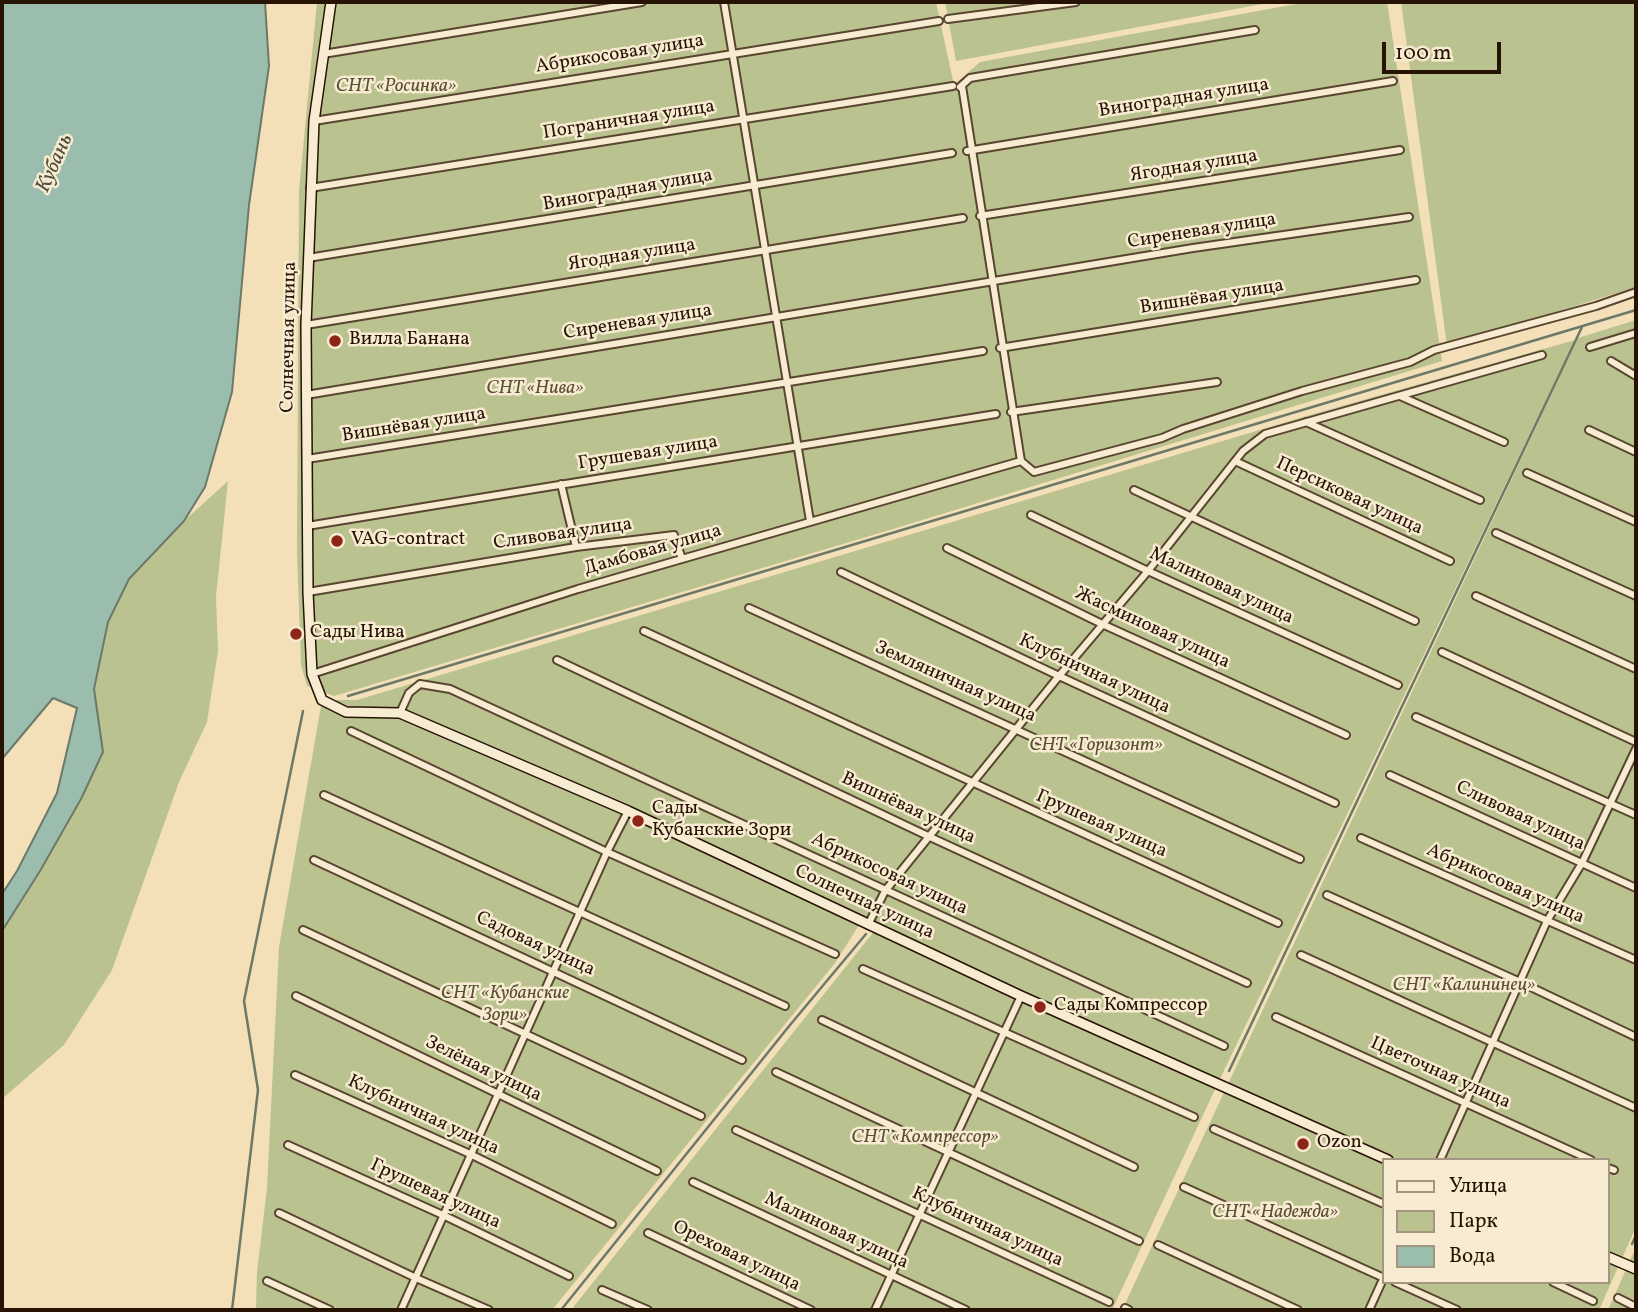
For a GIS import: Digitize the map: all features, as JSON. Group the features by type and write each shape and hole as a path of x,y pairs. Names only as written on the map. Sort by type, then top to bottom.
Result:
{"street":[{"name":"Солнечная улица","path":"331,2 314,121 306,325 308,592 312,674 322,700 346,712 400,713 628,811 1021,996 1384,1158"},
{"path":"323,54 642,2"},
{"path":"724,2 810,521"},
{"path":"948,19 1076,2"},
{"name":"Абрикосовая улица","path":"314,121 939,21"},
{"path":"1255,30 970,78 957,87 992,281 1011,412 1021,461 1034,471 1162,438 1302,391 1410,362 1434,351 1596,306 1636,292"},
{"name":"Виноградная улица","path":"969,150 1392,81"},
{"name":"Пограничная улица","path":"310,188 744,118 957,87"},
{"name":"Ягодная улица","path":"979,216 1400,150"},
{"name":"Виноградная улица","path":"308,258 952,153"},
{"name":"Сиреневая улица","path":"306,394 1001,279 1409,217"},
{"name":"Ягодная улица","path":"306,325 962,219"},
{"name":"Вишнёвая улица","path":"1001,348 1416,280"},
{"path":"1590,347 1636,334"},
{"name":"Вишнёвая улица","path":"307,459 983,351"},
{"path":"868,925 885,891 1243,451 1265,434 1542,355"},
{"path":"1611,361 1636,376"},
{"path":"1011,412 1217,382"},
{"path":"1399,396 1504,442"},
{"name":"Грушевая улица","path":"306,526 996,414"},
{"path":"1306,422 1480,499"},
{"path":"1589,430 1636,452"},
{"name":"Дамбовая улица","path":"312,674 682,558 1021,461"},
{"name":"Персиковая улица","path":"1235,461 1450,561"},
{"path":"1527,473 1636,522"},
{"path":"561,484 576,547"},
{"path":"1134,491 1415,621"},
{"name":"Малиновая улица","path":"1031,515 1398,685"},
{"path":"1496,533 1636,596"},
{"name":"Сливовая улица","path":"308,592 576,547 674,535 682,558"},
{"name":"Жасминовая улица","path":"947,548 1102,624 1346,735"},
{"name":"Клубничная улица","path":"841,572 1335,803"},
{"path":"1476,596 1636,669"},
{"name":"Земляничная улица","path":"749,608 1300,859"},
{"name":"Грушевая улица","path":"644,631 1278,923"},
{"path":"1442,652 1636,742"},
{"name":"Вишнёвая улица","path":"557,660 930,837 1247,983"},
{"name":"Абрикосовая улица","path":"400,713 409,694 419,684 450,689 1224,1046"},
{"path":"1416,717 1636,815"},
{"path":"351,731 607,852 835,954"},
{"path":"1441,1158 1547,920 1582,863 1636,749"},
{"name":"Сливовая улица","path":"1390,775 1636,888"},
{"path":"324,795 785,1006"},
{"path":"401,1310 607,852 628,811"},
{"name":"Абрикосовая улица","path":"1361,838 1636,960"},
{"name":"Садовая улица","path":"314,860 742,1060"},
{"path":"1327,895 1636,1037"},
{"path":"303,930 701,1116"},
{"path":"1301,955 1636,1108"},
{"path":"863,969 1194,1117"},
{"name":"Зелёная улица","path":"296,996 657,1171"},
{"path":"875,1310 1021,996"},
{"name":"Цветочная улица","path":"1276,1017 1587,1158"},
{"path":"822,1020 1135,1167"},
{"path":"776,1072 1139,1241"},
{"name":"Клубничная улица","path":"295,1075 470,1154 612,1224"},
{"path":"1214,1129 1382,1203"},
{"name":"Клубничная улица","path":"736,1130 1109,1302"},
{"name":"Грушевая улица","path":"288,1145 569,1276"},
{"name":"Малиновая улица","path":"693,1182 965,1310"},
{"path":"1184,1187 1382,1276"},
{"path":"279,1213 489,1310"},
{"name":"Ореховая улица","path":"648,1233 811,1310"},
{"path":"1158,1245 1298,1310"},
{"path":"1610,1257 1636,1269"},
{"path":"267,1281 330,1310"},
{"path":"1369,1310 1382,1281"},
{"path":"1399,1284 1457,1310"},
{"path":"1557,1284 1592,1301"},
{"path":"601,1290 648,1310"},
{"path":"1618,1298 1636,1307"}],"green space":[{"name":"СНТ «Нива»","path":"317,2 936,2 954,85 980,62 1307,2 1387,2 1442,361 334,696 307,686 301,665 297,551 299,191"},
{"path":"945,2 1273,2 956,61"},
{"path":"1401,2 1636,2 1636,287 1447,346"},
{"name":"СНТ «Калининец»","path":"1636,320 1636,1227 1599,1310 1122,1310 1578,338"},
{"path":"1575,340 1218,1083 1112,1310 571,1310 876,929 861,922 835,963 552,1310 256,1310 257,1272 267,1188 279,947 322,700 357,700 1303,417"},
{"path":"228,481 216,596 218,651 207,722 179,782 112,970 64,1045 2,1099 2,931 81,799 103,752 94,689 108,622 129,579 184,521"},
{"path":"1636,1247 1636,1310 1608,1310"}],"water":[{"name":"Кубань","path":"2,2 265,2 269,66 249,205 232,392 205,487 184,521 129,579 108,622 94,689 103,752 81,799 2,931 2,894 17,871 57,793 77,708 53,698 2,759"}],"waterway":[{"path":"348,696 1636,310"},
{"path":"1229,1071 1582,327"},
{"path":"232,1310 258,1090 244,1001 303,711"},
{"path":"561,1310 866,934"},
{"path":"1632,1244 1636,1235"}],"place":[{"name":"Вилла Банана","path":"335,341"},
{"name":"VAG-contract","path":"337,541"},
{"name":"Сады Нива","path":"296,634"},
{"name":"Сады Кубанские Зори","path":"638,821"},
{"name":"Сады Компрессор","path":"1040,1007"},
{"name":"Ozon","path":"1303,1144"}],"park label":[{"name":"СНТ «Росинка»","path":"396,88"},
{"name":"СНТ «Горизонт»","path":"1096,747"},
{"name":"СНТ «Кубанские Зори»","path":"505,1006"},
{"name":"СНТ «Компрессор»","path":"925,1139"},
{"name":"СНТ «Надежда»","path":"1275,1214"}]}
